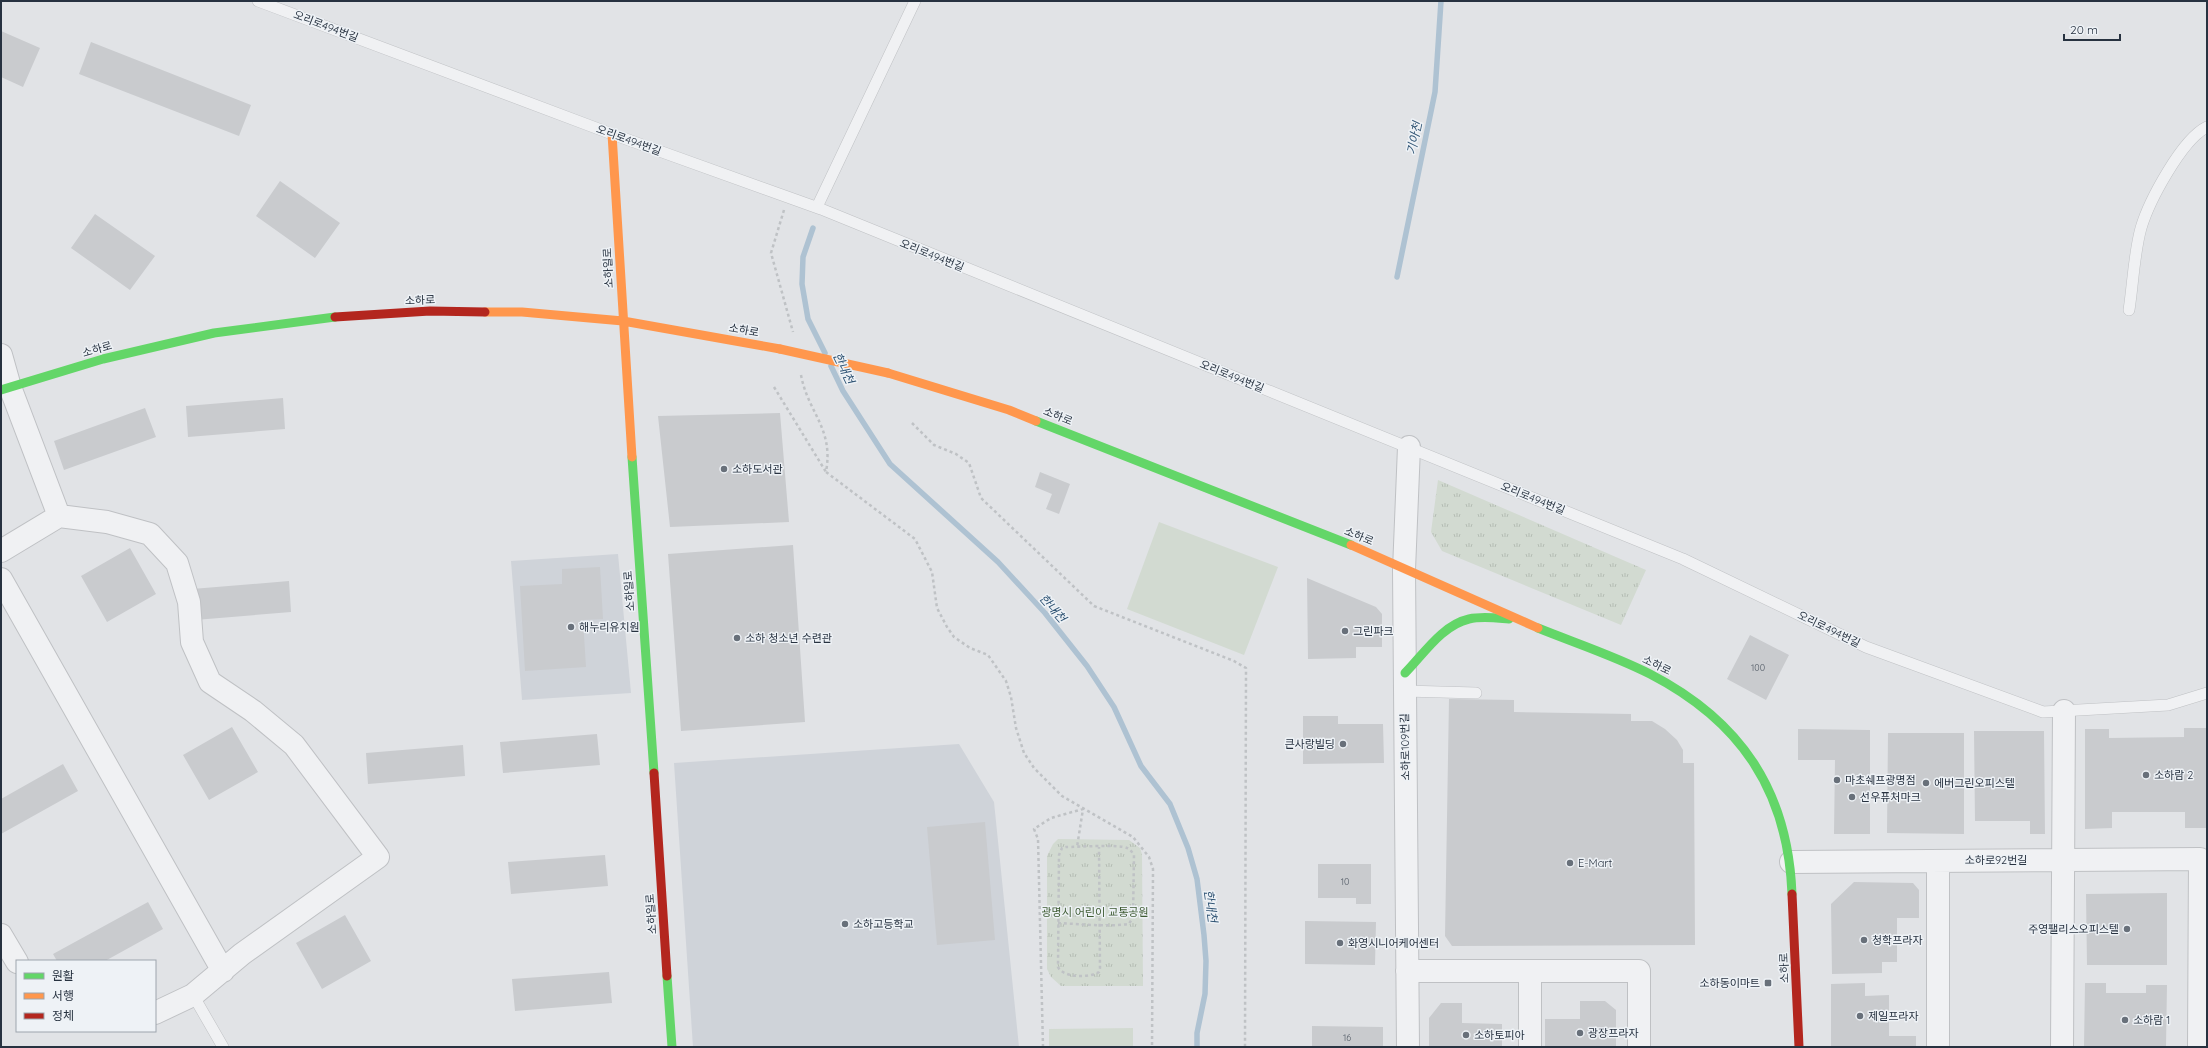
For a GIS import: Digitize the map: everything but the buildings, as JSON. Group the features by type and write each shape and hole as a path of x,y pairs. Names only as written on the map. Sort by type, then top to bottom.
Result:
{"street":[{"name":"소하일로","path":"612,134 623,321 672,1047"},
{"name":"소하로","path":"6,388 168,343 214,333 340,316 430,311 522,312 623,321 780,349 888,373 1009,410 1375,555 1404,570 1519,620 1650,674 1680,690 1719,721 1737,740 1758,769 1782,820 1791,862 1799,1047"},
{"path":"1,355 6,388 59,516"},
{"name":"소하로109번길","path":"1408,1047 1404,570 1409,447"},
{"path":"1,551 59,516 108,522 150,534 177,563 189,602 192,642 210,682 253,711 294,744 378,857 223,971 193,995 156,1013"},
{"path":"1,579 223,971"},
{"path":"1405,682 1442,634 1463,621 1488,618 1519,620"},
{"path":"2062,1047 2064,711"},
{"name":"소하로92번길","path":"1791,862 2200,859 2199,1047"},
{"path":"1938,861 1938,1047"},
{"path":"1,935 16,960"},
{"path":"1407,971 1639,971 1639,1047"},
{"path":"1530,971 1530,1047"}],"lane":[{"name":"오리로494번길","path":"258,1 612,134 819,208 844,220 1683,559 1866,647 2043,712 2168,705 2207,693"},
{"path":"819,208 915,1"},
{"path":"2129,310 2141,228 2160,184 2180,154 2202,129 2207,126"},
{"path":"1405,682 1476,693"},
{"path":"193,995 223,1047"}],"path":[{"path":"788,197 771,253 784,301 790,315 794,338"},
{"path":"800,369 804,393 817,413 827,437 829,455 826,472"},
{"path":"774,387 826,472 915,539 932,572 937,608 947,627 954,637 970,648 988,655 1006,681 1011,697 1016,728 1024,753 1034,768 1054,790 1083,809 1132,837 1149,857 1153,869 1152,1047"},
{"path":"912,423 934,445 963,457 969,463 981,498 1094,606 1234,661 1246,668 1245,1047"},
{"path":"1077,846 1083,809"},
{"path":"1043,1047 1038,839 1034,829 1051,818 1083,809"},
{"path":"1058,923 1100,924 1129,924 1133,917 1134,855 1125,847 1099,846 1066,846 1062,848 1059,855 1058,923 1058,967 1060,971 1068,975 1095,975 1099,972 1100,924 1099,846"}],"shaded area":[{"name":"해누리유치원","path":"618,554 631,693 522,700 511,561"},
{"name":"소하고등학교","path":"959,744 994,802 1019,1047 693,1047 674,763"}],"green space":[{"path":"1438,480 1646,570 1621,625 1442,551 1431,532"},
{"path":"1159,522 1278,567 1244,655 1127,609"},
{"name":"광명시 어린이 교통공원","path":"1058,839 1129,840 1140,848 1142,854 1143,986 1061,986 1051,977 1047,969 1047,856 1053,844"},
{"path":"1133,1028 1133,1047 1049,1047 1049,1029"}],"waterway":[{"name":"기아천","path":"1397,277 1435,92 1441,1"},
{"name":"한내천","path":"813,228 803,257 802,284 808,319 825,353"},
{"name":"한내천","path":"831,366 843,391 890,464 998,562 1045,613 1087,666 1114,707 1141,766 1170,804 1188,848 1197,879 1204,935 1206,961 1205,994 1197,1033 1197,1047"}],"traffic: fast":[{"path":"1,390 103,359 214,333 335,317"},
{"path":"1036,421 1351,545"},
{"path":"632,457 654,773"},
{"path":"1405,673 1442,634 1459,622 1479,618 1509,619"},
{"path":"1538,628 1609,655 1650,674 1682,693 1710,714 1734,737 1754,763 1769,792 1781,823 1788,857 1792,894"},
{"path":"667,976 672,1047"}],"traffic: slow":[{"path":"612,134 632,457"},
{"path":"485,312 522,312 623,321 780,349"},
{"path":"780,349 888,373"},
{"path":"888,373 1009,410 1036,421"},
{"path":"1351,545 1538,628"}],"traffic: jam":[{"path":"335,317 430,311 485,312"},
{"path":"654,773 667,976"},
{"path":"1792,894 1799,1047"}],"place":[{"name":"소하도서관","path":"724,469"},
{"name":"해누리유치원","path":"571,627"},
{"name":"그린파크","path":"1345,631"},
{"name":"소하 청소년 수련관","path":"737,638"},
{"name":"큰사랑빌딩","path":"1343,744"},
{"name":"소하람 2","path":"2146,775"},
{"name":"마초쉐프광명점","path":"1837,780"},
{"name":"에버그린오피스텔","path":"1926,783"},
{"name":"선우퓨처마크","path":"1852,797"},
{"name":"E-Mart","path":"1570,863"},
{"name":"소하고등학교","path":"845,924"},
{"name":"주영팰리스오피스텔","path":"2127,929"},
{"name":"청학프라자","path":"1864,940"},
{"name":"화영시니어케어센터","path":"1340,943"},
{"name":"소하동이마트","path":"1768,983"},
{"name":"제일프라자","path":"1860,1016"},
{"name":"소하람 1","path":"2125,1020"},
{"name":"광장프라자","path":"1580,1033"},
{"name":"소하토피아","path":"1466,1035"}]}
